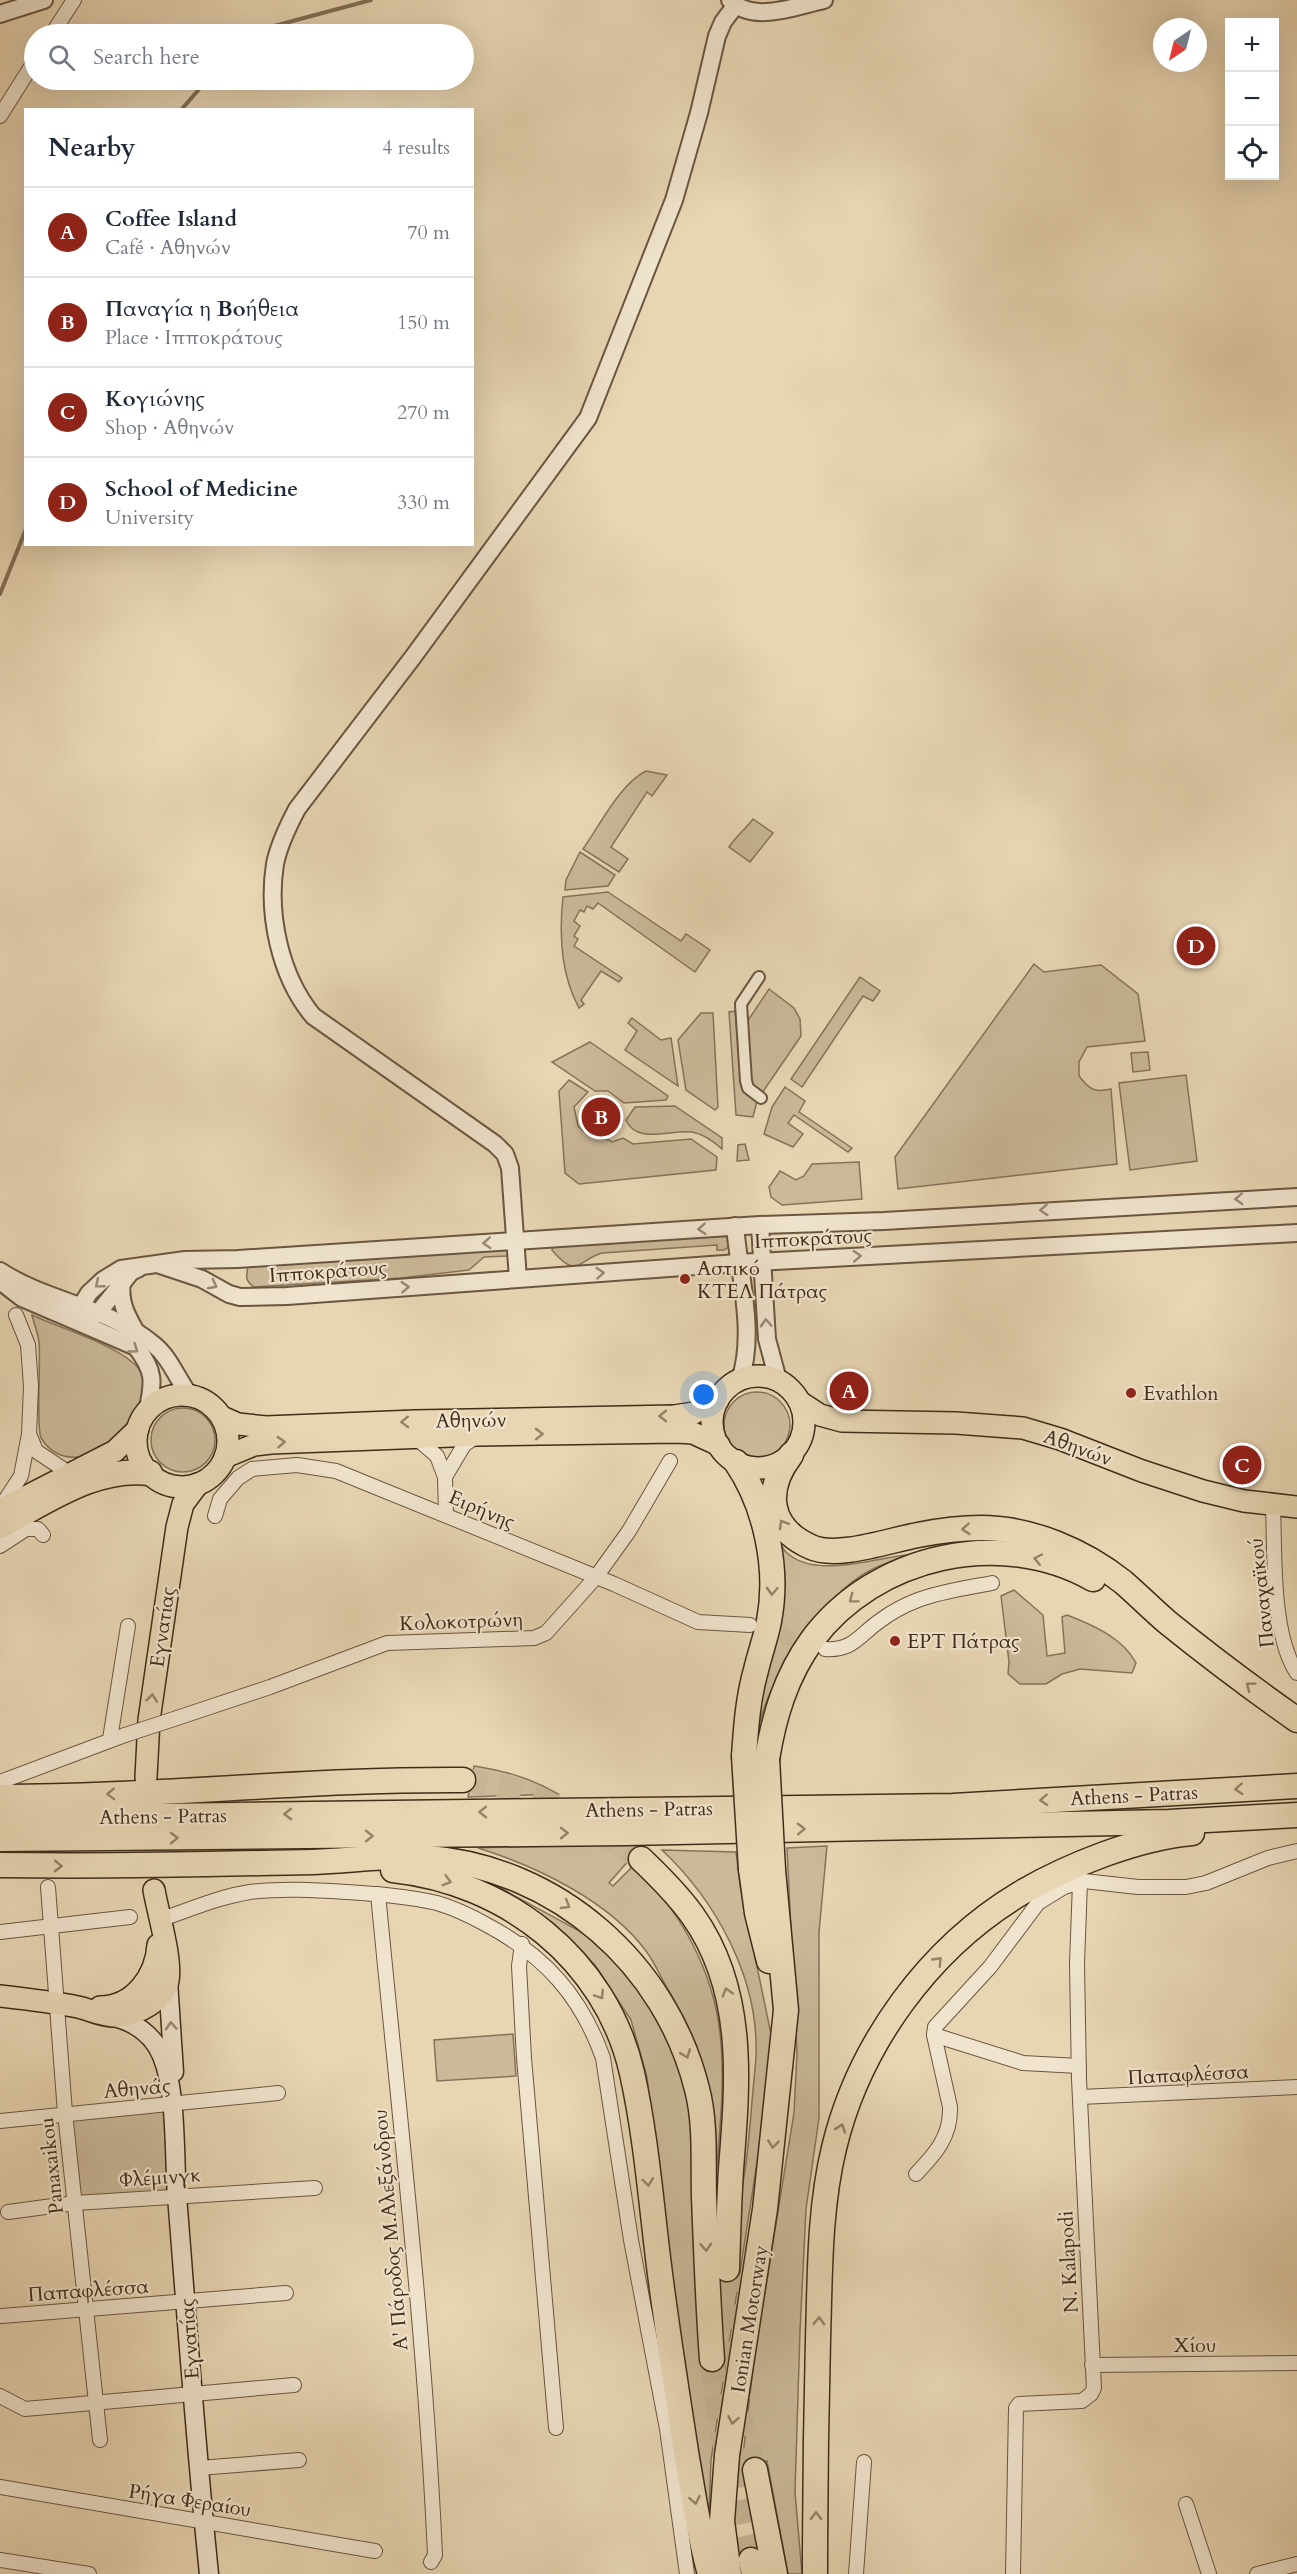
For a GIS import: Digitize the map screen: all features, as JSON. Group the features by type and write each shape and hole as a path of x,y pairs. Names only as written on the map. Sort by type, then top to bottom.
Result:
{"highway":[{"path":"796,1446 776,1479 773,1498 786,1531 798,1541 814,1549 834,1551 919,1535 972,1529 1028,1534 1063,1546 1100,1566 1122,1582 1165,1620 1297,1720"},
{"path":"736,1462 748,1482 768,1542 773,1585 769,1623 750,1700 756,1758"},
{"path":"0,1526 93,1478 123,1471 150,1473"},
{"path":"756,1758 772,1728 786,1685 812,1641 844,1606 867,1589 918,1564 959,1555 983,1553 1030,1557 1058,1563 1165,1620"},
{"name":"Ionian Motorway","path":"729,2574 722,2522 727,2455 765,2209 786,2010 762,1869 756,1758"},
{"path":"2,1798 369,1780 464,1780"},
{"name":"Athens - Patras","path":"2,1798 953,1806 1297,1786"},
{"name":"Athens - Patras","path":"0,1839 673,1832 1169,1822 1297,1815"},
{"path":"815,2574 816,2406 825,2205 834,2148 863,2070 881,2035 907,1996 936,1962 968,1931 1002,1905 1043,1880 1136,1845 1180,1834 1279,1827 1297,1823"},
{"path":"0,1865 123,1866 328,1861 382,1857 429,1858 473,1866 510,1877 544,1892 581,1914 612,1940 639,1970 664,2007 679,2036 698,2092 702,2128 712,2359"},
{"path":"640,1859 663,1880 693,1916 710,1943 728,1993 734,2021 737,2049 736,2109 728,2212 727,2269"},
{"path":"328,1861 421,1873 466,1886 491,1897 516,1911 559,1945 581,1969 603,2000 617,2028 633,2081 641,2121 671,2360 710,2574"},
{"path":"755,2470 775,2574"}],"main road":[{"path":"740,1380 759,1376 778,1380"},
{"name":"Αθηνών","path":"190,1396 203,1400 214,1407 222,1417 238,1424 266,1428 436,1421 674,1416 694,1413 718,1400 731,1384 740,1380"},
{"name":"Αθηνών","path":"778,1380 787,1385 800,1402 831,1419 854,1422 956,1423 1023,1428 1060,1439 1182,1485 1224,1497 1274,1506 1297,1507"},
{"path":"0,1508 115,1451 142,1420 166,1398 190,1396"},
{"path":"718,1400 712,1422 718,1445"},
{"path":"796,1446 805,1420 800,1402"},
{"path":"222,1417 227,1430 228,1443 225,1457"},
{"path":"142,1420 137,1448 150,1473 165,1483 182,1486 198,1484"},
{"name":"Αθηνών","path":"198,1484 215,1473 225,1457 254,1445 478,1435 693,1433 718,1445 736,1462 759,1468 782,1462 796,1446 833,1426 854,1422"},
{"name":"Εγνατίας","path":"146,1777 149,1720 177,1527 183,1504 198,1484"},
{"name":"Εγνατίας","path":"154,1890 165,1948 168,1981 174,2071 172,2104 177,2196 209,2574"},
{"path":"0,1996 78,2007 105,2007 117,2004 138,1992 152,1972 156,1961 159,1920"},
{"path":"78,2007 106,2015 119,2016 143,2009 153,2002 168,1981"},
{"name":"Εγνατίας","path":"106,2015 134,2024 156,2044 166,2072 172,2104"}],"street":[{"path":"0,14 44,0"},
{"path":"58,24 74,0"},
{"path":"518,1279 512,1181 505,1154 495,1144 313,1017 293,984 276,934 272,886 276,862 285,831 297,809 413,657 588,418 671,209 699,113 717,36 733,3 756,13 824,0"},
{"path":"0,116 24,78"},
{"path":"759,977 741,1004 746,1081 748,1088 761,1098"},
{"name":"Ιπποκράτους","path":"81,1306 89,1293 103,1280 122,1269 185,1260 238,1259 515,1242 735,1226 884,1221 1297,1197"},
{"path":"760,1225 767,1339 778,1380"},
{"path":"735,1226 747,1329 746,1355 740,1380"},
{"name":"Ιπποκράτους","path":"159,1264 202,1279 229,1294 240,1297 287,1296 738,1263 1297,1233"},
{"name":"Ιπποκράτους","path":"98,1313 122,1281 131,1272 141,1267"},
{"path":"0,1271 41,1292 98,1313 136,1332 154,1344 165,1357 190,1396"},
{"path":"0,1281 22,1298 136,1347 149,1363 152,1382 142,1420"},
{"path":"122,1281 120,1298 125,1314 136,1332"},
{"path":"81,1306 82,1323"},
{"path":"82,1323 98,1313"},
{"path":"0,1508 21,1476 29,1434 31,1386 28,1345 16,1315"},
{"path":"29,1434 36,1451 69,1473"},
{"path":"445,1477 464,1446 478,1435"},
{"path":"415,1437 437,1456 445,1477 446,1515"},
{"name":"Κολοκοτρώνη","path":"2,1798 110,1739 270,1687 387,1644 534,1638 546,1634 596,1577 629,1531 670,1461"},
{"name":"Ειρήνης","path":"215,1516 220,1499 244,1473 264,1468 297,1465 346,1474 596,1577 698,1622 750,1625"},
{"name":"Παναχαϊκού","path":"1274,1506 1275,1567 1280,1617 1288,1654 1297,1673"},
{"path":"0,1546 26,1529 38,1529 43,1535"},
{"path":"825,1649 838,1650 850,1646 894,1611 920,1599 947,1591 992,1583"},
{"path":"110,1739 128,1626"},
{"path":"916,2174 940,2147 951,2119 949,2100 934,2035 937,2023 984,1974 1038,1903 1051,1893 1080,1881 1138,1887 1186,1887 1206,1882 1268,1858 1297,1851"},
{"name":"N. Kalapodi","path":"1013,2574 1016,2408 1019,2404 1085,2399 1094,2388 1078,2066 1077,1954 1080,1881"},
{"name":"Panaxaikou","path":"48,1887 65,2114 100,2440"},
{"path":"159,1920 200,1904 250,1892 316,1890 378,1894 438,1903 470,1916 522,1944 543,1961 566,1988 594,2032 603,2058 631,2240 667,2429 687,2574"},
{"name":"Α' Πάροδος Μ.Αλεξάνδρου","path":"378,1894 433,2507 435,2555 431,2562"},
{"path":"0,1932 130,1917"},
{"path":"522,1944 519,1966 525,2070 556,2428"},
{"path":"934,2035 1023,2063 1078,2066"},
{"name":"Παπαφλέσσα","path":"1080,2097 1297,2087"},
{"name":"Αθηνάς","path":"0,2121 278,2092"},
{"name":"Φλέμινγκ","path":"8,2212 75,2203 315,2188"},
{"name":"Παπαφλέσσα","path":"2,2316 285,2293"},
{"name":"Χίου","path":"1092,2365 1297,2363"},
{"path":"0,2396 25,2409 294,2385"},
{"path":"199,2469 299,2460"},
{"path":"856,2574 864,2462"},
{"name":"Ρήγα Φεραίου","path":"0,2487 375,2551"},
{"path":"1186,2504 1209,2574"},
{"path":"0,2560 89,2574"},
{"path":"1257,2574 1297,2564"}],"shaded area":[{"path":"646,771 667,775 652,796 647,792 611,847 628,859 619,872 583,849 619,795"},
{"path":"753,819 773,833 750,862 729,847"},
{"path":"580,852 615,875 608,886 565,890 566,880"},
{"path":"608,892 681,941 686,934 710,950 695,972 598,903 593,909 587,906 584,912 580,910 574,921 580,926 574,936 578,939 574,946 622,978 619,982 601,971 581,1000 584,1004 579,1008 565,968 561,925 563,897"},
{"path":"1034,964 1044,972 1101,965 1138,994 1145,1041 1087,1047 1079,1062 1079,1076 1089,1087 1096,1090 1111,1089 1117,1164 898,1189 895,1157"},
{"path":"860,977 880,991 873,1001 863,996 802,1087 791,1079"},
{"path":"769,989 794,1008 800,1019 801,1036 762,1093 751,1083 747,1022"},
{"path":"735,1011 742,1089 757,1101 753,1117 736,1115 729,1012"},
{"path":"701,1013 713,1013 718,1107 715,1110 686,1090 678,1040"},
{"path":"632,1018 661,1040 671,1038 678,1086 625,1050 637,1031 628,1023"},
{"path":"590,1042 668,1096 666,1100 624,1103 608,1091 595,1091 552,1062"},
{"path":"1148,1052 1150,1070 1133,1072 1131,1053"},
{"path":"1186,1075 1197,1161 1130,1170 1119,1083"},
{"path":"569,1080 588,1092 574,1107 578,1126 589,1135 612,1142 623,1138 633,1144 691,1139 717,1157 716,1170 579,1184 565,1173 559,1091"},
{"path":"785,1087 805,1101 799,1112 852,1148 848,1152 794,1115 788,1123 803,1134 793,1147 764,1134 772,1107"},
{"path":"675,1106 722,1138 722,1149 708,1138 692,1132 646,1134 638,1132 631,1128 626,1120 635,1107"},
{"path":"745,1144 749,1160 737,1161 738,1145"},
{"path":"859,1162 862,1199 782,1205 771,1197 769,1187 780,1171 796,1180 804,1176 812,1164"},
{"path":"729,1235 730,1246 724,1250 717,1250 717,1245 602,1253 572,1266 560,1259 552,1250 553,1247"},
{"path":"506,1249 507,1256 484,1257 469,1270 401,1278 254,1287 247,1278 248,1266"},
{"path":"32,1315 111,1348 139,1369 143,1377 144,1394 134,1419 117,1444 85,1456 69,1457 54,1451 41,1438 39,1342"},
{"path":"757,1392 770,1395 780,1402 787,1412 790,1425 787,1438 780,1448 770,1455 757,1458 744,1455 734,1448 727,1438 724,1425 727,1412 734,1402 744,1395"},
{"path":"183,1408 201,1414 209,1422 215,1440 209,1458 201,1466 183,1472 165,1466 157,1458 151,1440 157,1422 165,1414"},
{"path":"776,1538 787,1553 799,1561 813,1565 845,1565 907,1555 874,1569 851,1583 816,1618 785,1663 764,1709 758,1729 754,1727 781,1614 784,1577"},
{"path":"1014,1590 1043,1615 1047,1656 1065,1653 1062,1617 1067,1615 1097,1628 1123,1646 1136,1663 1132,1673 1080,1669 1062,1674 1046,1684 1020,1684 1008,1674 1009,1662 1001,1596"},
{"path":"474,1766 518,1776 558,1794 468,1797"},
{"path":"645,1842 609,1883 613,1886 632,1867 648,1882 663,1898 688,1935 707,1976 718,2019 722,2064 714,2201 711,2115 706,2081 699,2055 684,2017 649,1956 631,1933 592,1901 547,1875 478,1848"},
{"path":"827,1846 819,1932 819,2118 806,2209 800,2331 795,2492 802,2574 788,2574 767,2461 742,2464 754,2359 794,2113 797,2053 787,1848"},
{"path":"662,1850 736,1852 740,1885 771,2034 767,2094 711,2460 708,2540 680,2345 647,2077 631,2020 595,1965 558,1930 497,1886 583,1933 626,1972 660,2015 686,2075 714,2274 735,2216 744,2176 756,2063 755,2027 742,1971 731,1944 700,1893"},
{"path":"513,2034 516,2076 437,2081 434,2040"},
{"path":"172,2104 177,2195 75,2203 65,2113"}],"waterway":[{"path":"281,24 371,0"},
{"path":"183,108 198,90"},
{"path":"0,594 24,534"}],"tunnel":[{"path":"761,1629 815,1646"},
{"path":"463,1780 509,1788 544,1801 594,1828 641,1859"},
{"path":"727,2269 741,2421 755,2470"},
{"path":"712,2359 720,2424 751,2560"}],"place":[{"name":"School of Medicine","path":"1196,946"},
{"name":"Παναγία η Βοήθεια","path":"601,1117"},
{"name":"Αστικό ΚΤΕΛ Πάτρας","path":"685,1279"},
{"name":"Coffee Island","path":"849,1391"},
{"name":"Evathlon","path":"1131,1393"},
{"name":"Κογιώνης","path":"1242,1465"},
{"name":"ΕΡΤ Πάτρας","path":"895,1641"}]}
